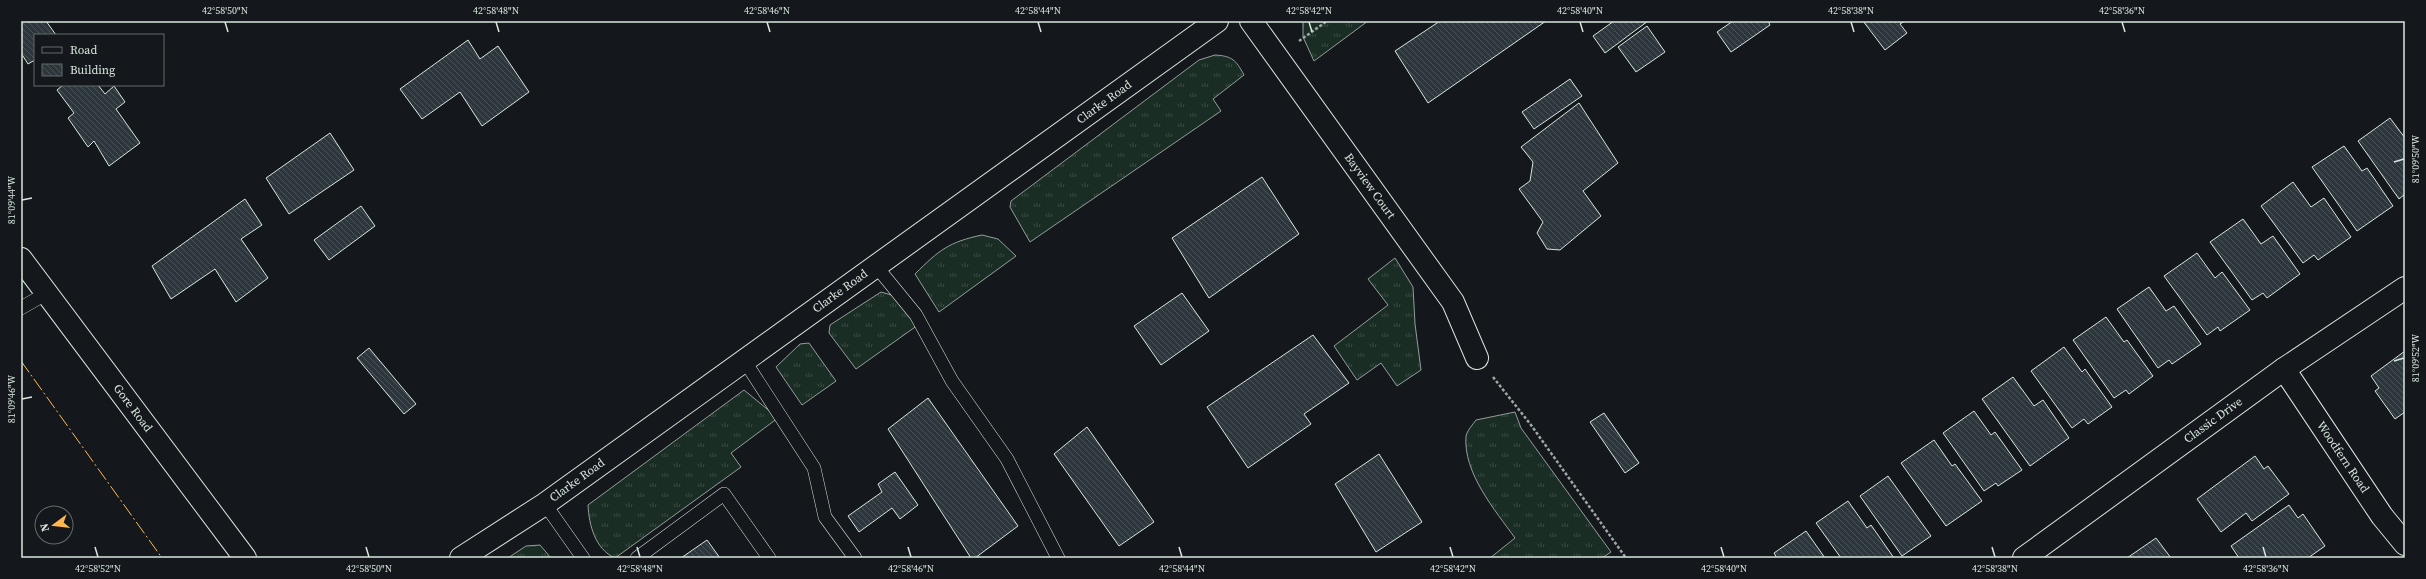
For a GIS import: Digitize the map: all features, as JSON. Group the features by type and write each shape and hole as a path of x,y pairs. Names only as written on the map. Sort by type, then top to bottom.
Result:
{"main road":[{"name":"Clarke Road","path":"461,558 545,504 1217,21"},
{"name":"Bayview Court","path":"1251,21 1453,302 1478,358"},
{"name":"Gore Road","path":"21,258 245,558"},
{"name":"Classic Drive","path":"2024,558 2284,369 2405,288"},
{"name":"Woodfern Road","path":"2284,369 2382,516 2405,544"}],"lane":[{"path":"876,266 916,315 952,381 1007,459 1041,521 1058,558"},
{"path":"21,308 47,293"},
{"path":"744,360 814,468 825,518 855,558"},
{"path":"637,558 724,494 768,558"},
{"path":"545,504 582,558"}],"path":[{"path":"1299,41 1327,21"},
{"path":"1478,358 1531,425 1626,558"}],"green space":[{"path":"1303,21 1368,21 1314,61 1303,37"},
{"path":"1215,55 1226,56 1236,62 1244,75 1213,99 1221,111 1030,242 1010,207 1011,201 1199,60"},
{"path":"982,235 998,239 1016,256 939,312 915,274 945,248 961,241"},
{"path":"1395,258 1413,287 1415,324 1421,370 1397,386 1381,363 1357,380 1334,346 1388,305 1368,279"},
{"path":"881,292 895,296 918,325 856,369 829,333 830,325"},
{"path":"809,343 836,381 802,405 776,367 800,344"},
{"path":"744,390 778,418 731,453 741,467 615,558 602,549 594,536 588,505"},
{"path":"1515,412 1521,428 1611,552 1602,558 1490,558 1515,538 1490,503 1475,477 1466,450 1466,436 1476,420"},
{"path":"540,545 551,558 508,558 526,546"}],"building":[{"path":"21,21 46,21 55,34 34,34 34,61 28,64 21,53"},
{"path":"1440,21 1546,21 1428,103 1395,51"},
{"path":"1614,21 1648,21 1605,53 1593,36"},
{"path":"1733,21 1768,21 1770,25 1731,52 1717,32"},
{"path":"1863,21 1905,21 1900,24 1907,33 1885,50"},
{"path":"1647,26 1665,52 1636,72 1618,47"},
{"path":"468,40 480,59 498,46 529,92 482,126 460,92 422,119 400,89"},
{"path":"1570,79 1582,96 1534,129 1522,112"},
{"path":"62,86 99,86 105,94 114,86 125,102 116,109 140,143 109,166 94,141 88,147 68,118 74,113 57,90"},
{"path":"1579,103 1618,163 1583,191 1601,216 1560,250 1547,249 1537,233 1543,222 1519,189 1530,181 1533,162 1521,147"},
{"path":"2390,118 2405,138 2405,194 2399,199 2358,141"},
{"path":"330,133 354,170 289,214 266,178"},
{"path":"2344,146 2362,171 2367,168 2393,206 2357,231 2312,167"},
{"path":"1262,177 1299,234 1209,298 1172,238"},
{"path":"2293,182 2311,207 2324,198 2351,237 2318,260 2314,255 2303,263 2261,206"},
{"path":"245,199 262,225 241,239 268,278 236,302 215,269 171,299 152,266"},
{"path":"361,206 375,226 329,260 314,240"},
{"path":"2243,219 2261,244 2273,236 2300,274 2267,298 2263,293 2252,300 2210,242"},
{"path":"2197,253 2215,278 2222,272 2250,310 2220,331 2218,327 2207,335 2164,276"},
{"path":"2149,287 2166,311 2174,306 2201,344 2172,364 2169,360 2158,368 2117,309"},
{"path":"1182,293 1209,331 1161,365 1134,326"},
{"path":"2106,317 2124,342 2127,340 2153,376 2129,394 2126,390 2114,398 2073,340"},
{"path":"1313,335 1349,383 1304,414 1311,424 1248,468 1207,407"},
{"path":"2064,347 2082,372 2085,369 2112,407 2088,424 2084,419 2072,428 2031,371"},
{"path":"369,348 416,404 404,414 357,358"},
{"path":"2405,351 2405,412 2395,419 2375,391 2379,388 2371,376"},
{"path":"2013,377 2034,406 2043,400 2069,438 2030,466 1982,399"},
{"path":"928,398 1018,526 975,558 971,558 888,429"},
{"path":"1974,411 1991,435 1995,432 2022,470 1998,486 1996,483 1984,491 1943,433"},
{"path":"1604,413 1639,463 1625,473 1590,422"},
{"path":"1087,427 1154,522 1119,546 1054,454"},
{"path":"1934,440 1952,466 1955,464 1982,501 1946,526 1901,463"},
{"path":"1379,454 1422,522 1376,552 1335,484"},
{"path":"2255,456 2264,469 2268,466 2289,494 2252,521 2246,513 2221,532 2197,499"},
{"path":"895,472 918,505 900,519 892,508 859,532 848,516 882,492 878,484"},
{"path":"1888,476 1931,536 1902,556 1860,496"},
{"path":"1848,501 1867,528 1871,525 1894,558 1841,558 1816,523"},
{"path":"2289,505 2298,518 2303,514 2325,546 2308,558 2239,558 2231,546"},
{"path":"1806,531 1825,558 1777,558 1774,553"},
{"path":"2156,538 2171,558 2127,558"},
{"path":"707,540 720,558 681,558"}],"power":[{"path":"21,361 162,558"}]}
